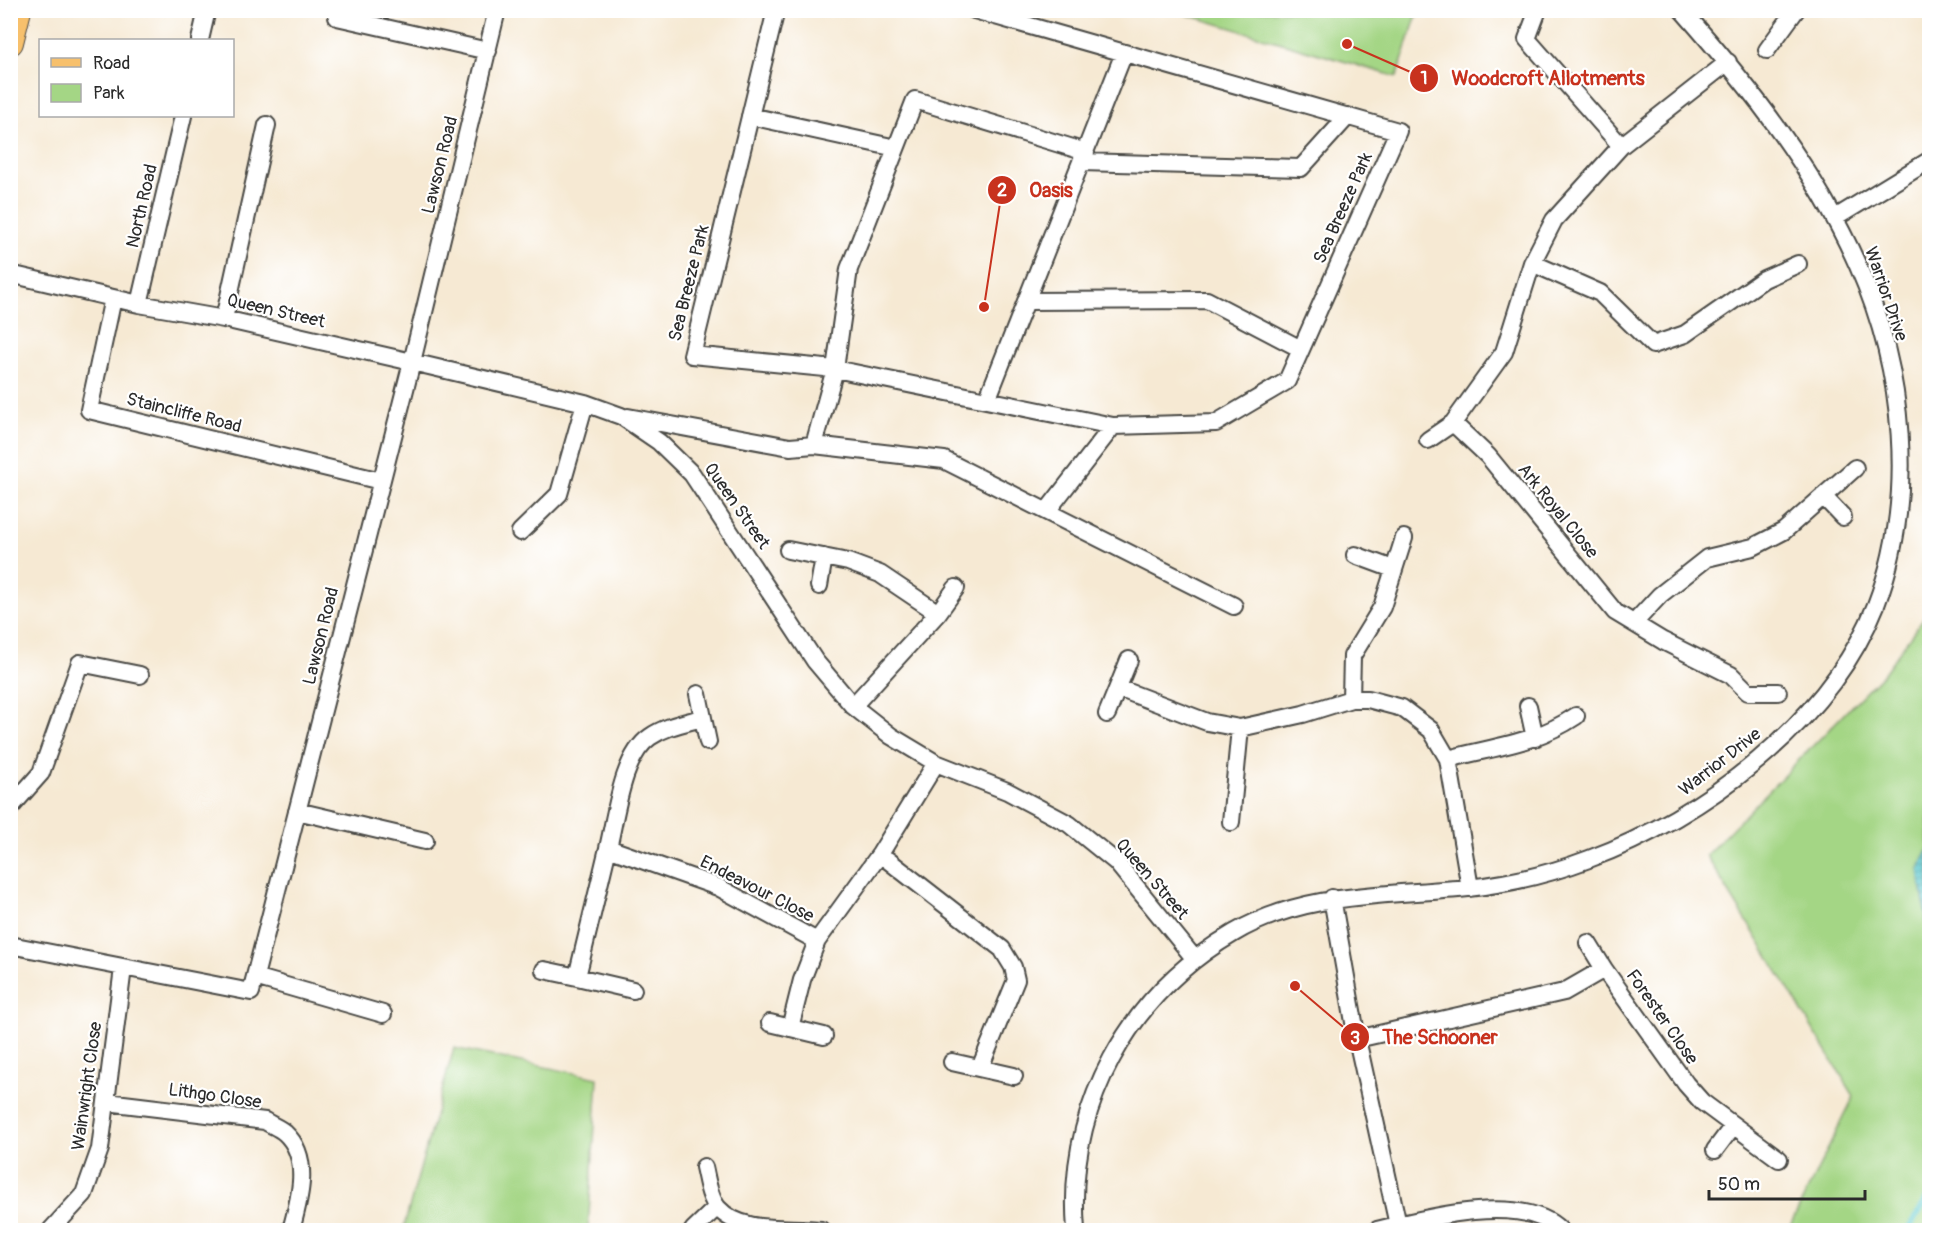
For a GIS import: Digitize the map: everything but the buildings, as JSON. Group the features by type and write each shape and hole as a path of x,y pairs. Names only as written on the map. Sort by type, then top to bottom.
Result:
{"main road":[{"path":"10,42 18,10"}],"street":[{"path":"200,39 207,10"},
{"name":"Lawson Road","path":"255,978 411,362 497,10"},
{"name":"Sea Breeze Park","path":"776,10 692,355 835,369 1113,426 1216,423 1287,381 1398,131 974,10"},
{"path":"1538,10 1527,39 1621,146"},
{"name":"Warrior Drive","path":"1076,1230 1074,1202 1076,1158 1094,1096 1122,1039 1160,990 1194,958 1238,930 1284,910 1332,898 1470,888 1532,876 1589,859 1646,834 1704,802 1748,769 1803,718 1831,683 1875,608 1894,542 1901,472 1894,385 1879,324 1859,268 1810,173 1728,62 1682,10"},
{"path":"1767,50 1794,11"},
{"path":"337,17 488,51"},
{"path":"987,400 1125,53"},
{"path":"1428,440 1453,423 1504,352 1532,263 1554,220 1621,146 1728,62"},
{"path":"814,445 835,369 849,269 915,100 1083,157 1301,168 1348,116"},
{"name":"North Road","path":"140,304 183,117"},
{"path":"750,117 896,148"},
{"path":"224,319 267,125"},
{"path":"1835,218 1929,160"},
{"path":"1532,263 1600,293 1653,345 1685,334 1764,279 1798,264"},
{"name":"Queen Street","path":"10,274 140,304 224,319 411,362 585,403 621,416 659,442 692,474 815,661 854,706 891,736 936,763 1007,791 1069,824 1116,862 1194,958"},
{"name":"Staincliffe Road","path":"113,298 89,410 381,480"},
{"path":"1026,301 1207,300 1301,349"},
{"path":"520,532 559,494 585,403"},
{"path":"621,416 790,447 814,445 944,460 1234,606"},
{"name":"Ark Royal Close","path":"1453,423 1488,456 1615,612 1731,675 1748,692 1778,692"},
{"path":"1047,511 1113,426"},
{"path":"1634,623 1660,596 1707,558 1753,547 1784,531 1855,468"},
{"path":"1823,496 1843,517"},
{"path":"1351,699 1352,656 1382,607 1404,538"},
{"path":"788,550 848,562 880,574 938,613"},
{"path":"1355,555 1393,569"},
{"path":"819,586 824,557"},
{"path":"854,706 938,613 956,588"},
{"path":"1107,714 1129,660"},
{"path":"10,808 41,773 80,663 140,675"},
{"path":"1118,688 1207,722 1240,728 1303,714 1351,699 1368,699 1402,708 1431,730 1448,759 1470,888"},
{"path":"698,694 708,742"},
{"path":"1528,706 1535,738"},
{"path":"1448,759 1535,738 1552,731 1576,716"},
{"path":"577,977 625,779 639,748 649,738 668,728 702,718"},
{"path":"1231,822 1240,728"},
{"name":"Endeavour Close","path":"608,848 718,887 817,941 880,854 936,763"},
{"path":"297,812 425,841"},
{"path":"880,854 1002,949 1013,967 1016,980 980,1068"},
{"path":"1332,898 1357,1039 1398,1225"},
{"path":"790,1028 802,980 817,941"},
{"path":"1588,943 1604,969"},
{"path":"10,945 251,992 255,978 383,1014"},
{"name":"Wainwright Close","path":"51,1230 84,1194 100,1149 123,968"},
{"name":"Forester Close","path":"1357,1039 1564,992 1604,969 1686,1084 1702,1102 1779,1159"},
{"path":"544,970 633,990"},
{"path":"770,1023 824,1036"},
{"path":"952,1062 1014,1076"},
{"name":"Lithgo Close","path":"107,1102 265,1121 285,1133 296,1150 302,1178 291,1230"},
{"path":"1715,1150 1733,1126"},
{"path":"704,1167 717,1207 741,1222 766,1229 788,1226 821,1230"},
{"path":"693,1230 717,1207"},
{"path":"1377,1230 1484,1210 1518,1211 1549,1219 1560,1230"}],"green space":[{"path":"1174,11 1418,11 1397,77"},
{"path":"1929,610 1929,1230 1788,1230 1854,1096 1706,855 1884,673"},
{"path":"454,1048 598,1078 588,1230 403,1230"}],"water":[{"path":"1929,848 1930,924 1927,924 1919,870"}],"waterway":[{"path":"1908,1230 1930,1194"}],"place":[{"name":"Woodcroft Allotments","path":"1347,44"},
{"name":"Oasis","path":"984,307"},
{"name":"The Schooner","path":"1295,986"}]}
